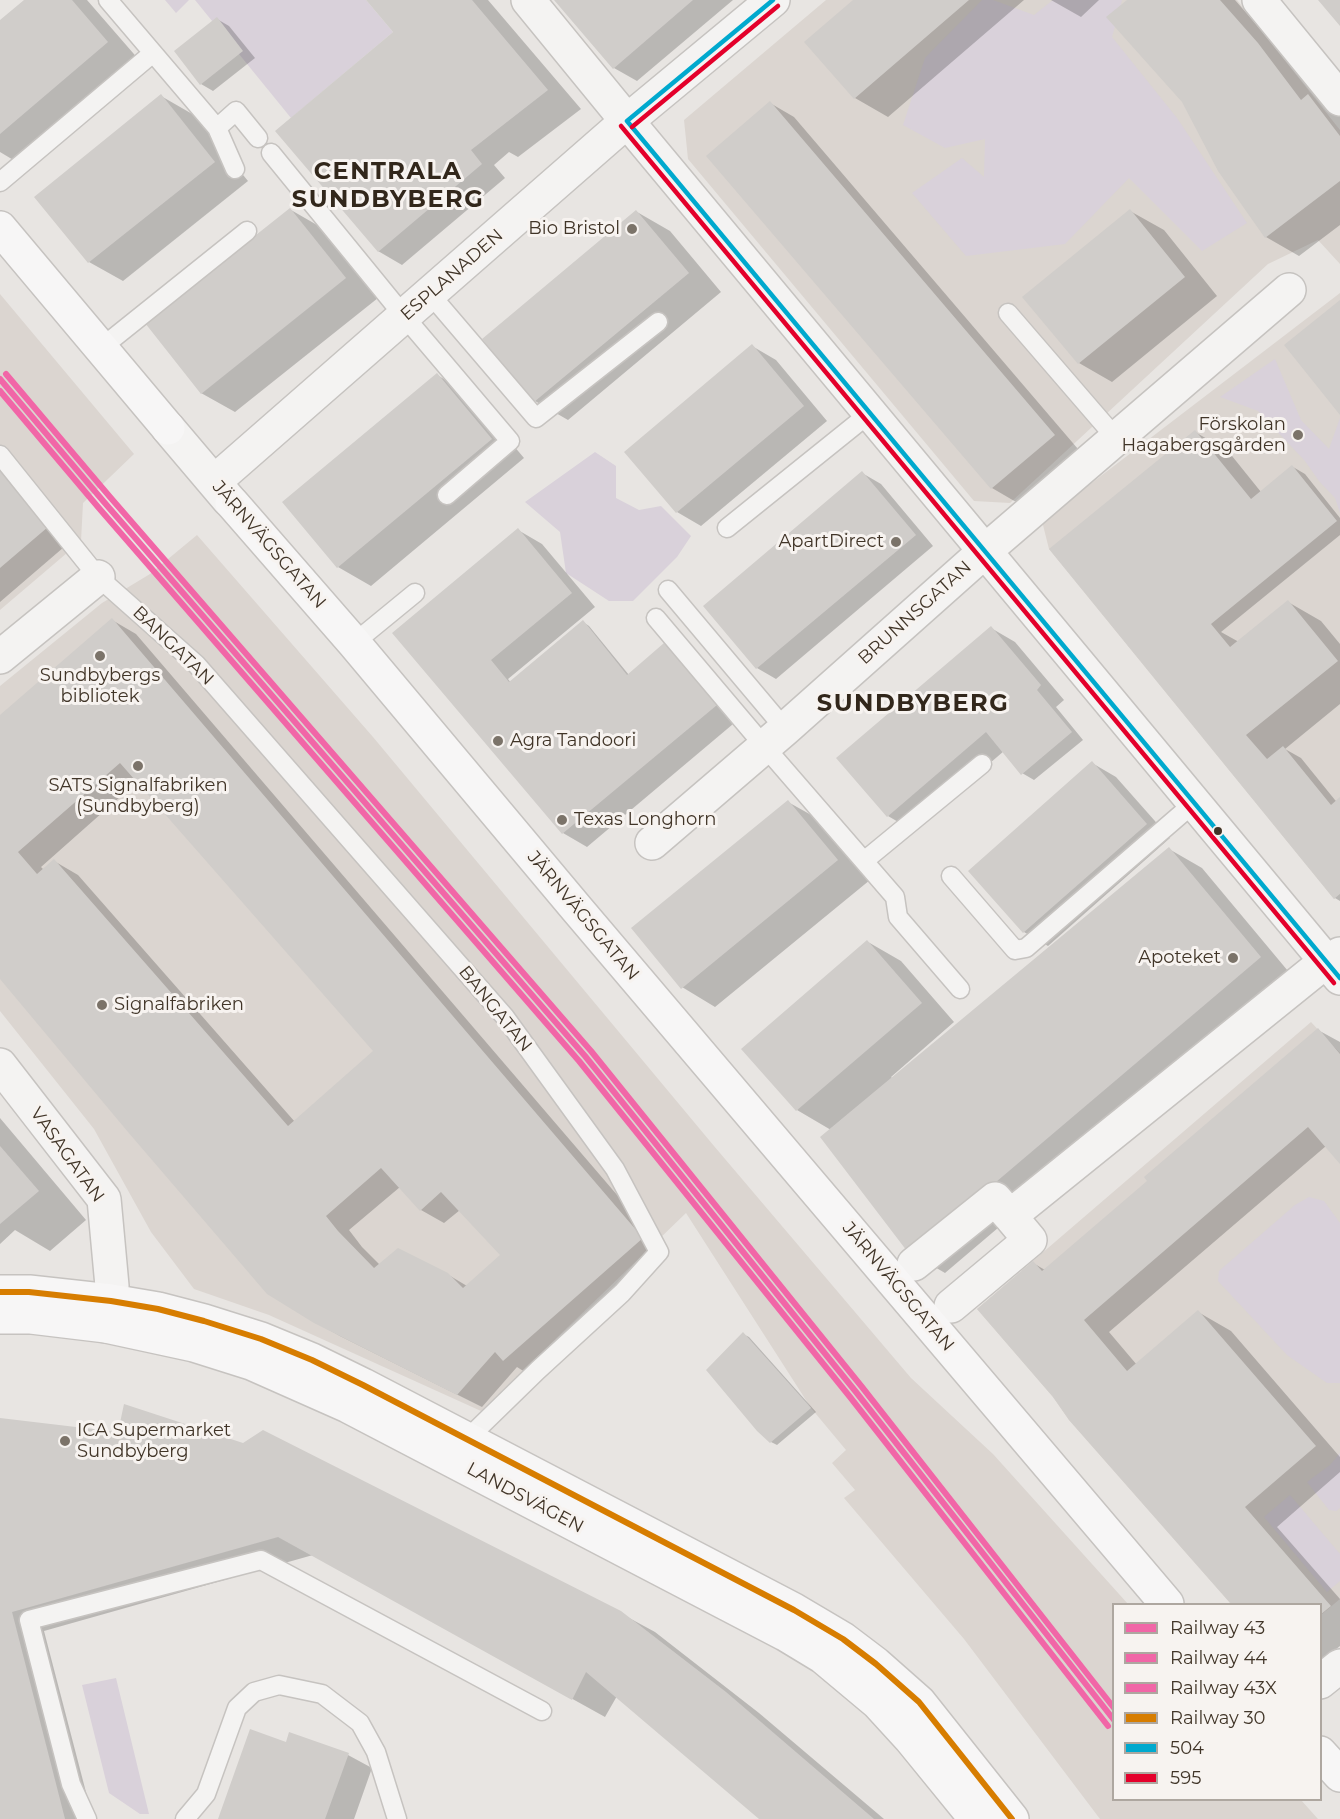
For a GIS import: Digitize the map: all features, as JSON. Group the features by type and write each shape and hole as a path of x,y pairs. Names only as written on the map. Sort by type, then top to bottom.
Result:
{"street":[{"path":"528,0 1194,803 1336,965"},
{"name":"ESPLANADEN","path":"223,492 404,316 627,122 773,0"},
{"path":"1259,0 1340,99"},
{"name":"JÄRNVÄGSGATAN","path":"0,228 168,428 354,642 577,909 1165,1603"},
{"name":"BRUNNSGATAN","path":"652,843 775,738 1115,437 1289,290"},
{"path":"0,657 98,577"},
{"path":"1011,1216 1320,966 1336,965"},
{"name":"VASAGATAN","path":"0,1065 104,1199 112,1286 108,1313"},
{"path":"914,1264 995,1199 1011,1216 1030,1240 951,1306"},
{"name":"LANDSVÄGEN","path":"0,1292 29,1292 108,1313"},
{"name":"LANDSVÄGEN","path":"0,1317 158,1309 261,1339 312,1360 458,1449 823,1657 878,1703 910,1738 976,1819"},
{"name":"LANDSVÄGEN","path":"458,1449 794,1610 843,1639 876,1664 919,1702 1012,1819"},
{"path":"1322,1680 1340,1666"},
{"path":"1322,1755 1340,1775"}],"lane":[{"path":"108,0 217,128 235,169"},
{"path":"0,182 153,53"},
{"path":"217,128 236,111 258,138"},
{"path":"270,153 510,441 447,495"},
{"path":"101,348 248,231"},
{"path":"430,294 536,418 658,322"},
{"path":"1008,313 1115,437"},
{"path":"727,528 870,413"},
{"path":"0,455 98,577"},
{"name":"BANGATAN","path":"98,577 196,664 505,1017 615,1169 658,1252 622,1293 538,1370 458,1449"},
{"path":"668,590 864,861 896,897 898,917 960,988"},
{"path":"354,642 415,593"},
{"path":"656,618 775,738"},
{"path":"864,861 982,765"},
{"path":"951,876 1015,950 1026,948 1194,803"},
{"path":"87,1819 71,1784 29,1620 261,1560 542,1710"},
{"path":"185,1819 206,1794 237,1708 254,1692 279,1684 322,1694 360,1723 376,1752 398,1819"}],"shaded area":[{"path":"165,0 189,0 176,13"},
{"path":"195,0 366,0 393,32 291,118"},
{"path":"826,0 1237,0 1340,130 1340,264 1318,240 1268,264 1010,503 974,501 688,159 684,120"},
{"path":"982,0 993,0 1034,15 1053,0 1122,0 1112,37 1177,118 1247,223 1202,251 1129,178 1065,244 966,256 912,193 962,158 984,177 985,139 945,148 903,125 925,58"},
{"path":"1340,293 1340,894 1334,899 1049,549 1042,521"},
{"path":"0,294 134,454 83,503 81,541 0,610"},
{"name":"Förskolan Hagabergsgården","path":"1275,359 1301,420 1329,449 1340,418 1340,513 1335,498 1305,461 1258,411 1220,397"},
{"path":"595,452 616,466 616,498 639,510 661,506 691,536 677,557 633,601 609,601 566,573 560,532 525,502"},
{"path":"197,535 373,737 911,1378 993,1454 1127,1603 1112,1603 1112,1801 1302,1801 1318,1819 1100,1819 964,1639 844,1498 855,1490 832,1463 846,1450 811,1408 686,1213 481,1411 269,1315 194,1289 151,1232 94,1129 0,1011 0,686 102,603 150,574"},
{"path":"1311,1022 1340,1053 1340,1599 1322,1614 1322,1603 1230,1603 1069,1420 1053,1397 977,1309"},
{"path":"1309,1197 1324,1201 1340,1223 1340,1383 1327,1383 1287,1355 1218,1281 1219,1271 1295,1205"},
{"path":"1340,1453 1340,1508 1336,1511 1329,1510 1307,1482 1330,1465"},
{"path":"1290,1495 1340,1554 1340,1581 1327,1592 1264,1517"},
{"path":"116,1678 149,1814 140,1814 109,1793 82,1685"}],"building":[{"path":"24,0 72,0 108,42 0,134 0,20"},
{"path":"366,0 472,0 548,90 471,150 482,164 378,252 275,131 393,32"},
{"path":"554,0 693,0 613,69"},
{"path":"853,0 969,0 854,99 804,42"},
{"path":"1127,0 1220,0 1258,43 1301,100 1308,94 1340,136 1340,181 1265,238 1218,171 1182,102 1106,17"},
{"path":"1318,0 1340,0 1340,26"},
{"path":"217,17 243,51 200,85 174,51"},
{"path":"161,94 215,162 88,263 34,197"},
{"path":"770,101 1055,435 991,489 706,156"},
{"path":"290,208 346,278 201,394 145,323"},
{"path":"1130,209 1185,277 1078,364 1022,297"},
{"path":"636,210 689,273 534,402 482,339"},
{"path":"1340,300 1340,415 1284,345"},
{"path":"752,344 804,406 676,513 624,452"},
{"path":"437,373 492,439 337,568 282,502"},
{"path":"1195,430 1251,499 1292,465 1337,521 1211,624 1230,647 1288,600 1338,661 1246,735 1267,759 1283,746 1331,805 1340,797 1340,894 1334,899 1049,549"},
{"path":"0,468 48,527 0,568"},
{"path":"862,471 916,535 756,669 703,606"},
{"path":"518,528 572,593 491,660 509,682 583,620 627,675 664,643 717,705 562,834 392,633"},
{"name":"Signalfabriken","path":"112,618 643,1238 503,1361 495,1352 457,1395 314,1323 267,1294 0,979 0,715","holes":["120,763 373,1051 288,1126 54,859 37,874 18,852","381,1168 420,1211 441,1192 500,1255 463,1288 448,1273 398,1248 374,1268 326,1216"]},
{"path":"991,626 1041,685 1037,690 1072,732 1021,775 986,732 887,817 836,758"},
{"path":"1092,761 1147,824 1023,933 968,871"},
{"path":"788,800 838,860 681,989 631,928"},
{"path":"1169,847 1261,957 910,1255 820,1137"},
{"path":"867,940 922,1003 796,1111 741,1049"},
{"path":"1318,1028 1340,1054 1340,1164 1308,1127 1084,1320 1127,1371 1198,1310 1316,1446 1245,1507 1331,1606 1322,1613 1322,1603 1230,1603 1069,1420 1053,1397 977,1309 1033,1261 1042,1271 1147,1181 1144,1177"},
{"path":"0,1146 39,1191 0,1224"},
{"path":"743,1332 811,1408 770,1443 757,1431 706,1370"},
{"path":"124,1404 243,1443 263,1430 621,1611 726,1692 874,1819 759,1819 586,1672 572,1700 278,1537 12,1612 65,1819 0,1819 0,1418 118,1432"},
{"path":"250,1729 286,1742 289,1732 349,1753 325,1819 218,1819"}],"rail line":[{"name":"43X","path":"6,374 591,1051 862,1387 1112,1705"},
{"name":"43","path":"0,379 585,1056 856,1392 1112,1717"},
{"name":"44","path":"0,391 579,1061 850,1397 1108,1726"},
{"name":"30","path":"0,1292 29,1292 158,1309 261,1339 312,1360 363,1385 794,1610 843,1639 876,1664 919,1702 1012,1819"}],"transit line":[{"name":"504","path":"627,121 773,0"},
{"name":"595","path":"632,127 778,6"},
{"name":"504","path":"627,121 1340,978"},
{"name":"595","path":"621,126 1334,983"}],"place":[{"name":"Bio Bristol","path":"632,229"},
{"name":"Förskolan Hagabergsgården","path":"1298,435"},
{"name":"ApartDirect","path":"896,542"},
{"name":"Sundbybergs bibliotek","path":"100,656"},
{"name":"Agra Tandoori","path":"498,741"},
{"name":"SATS Signalfabriken (Sundbyberg)","path":"138,766"},
{"name":"Texas Longhorn","path":"562,820"},
{"name":"Apoteket","path":"1233,958"},
{"name":"Signalfabriken","path":"102,1005"},
{"name":"ICA Supermarket Sundbyberg","path":"65,1441"}],"district":[{"name":"CENTRALA SUNDBYBERG","path":"388,186"},
{"name":"SUNDBYBERG","path":"913,704"}]}
